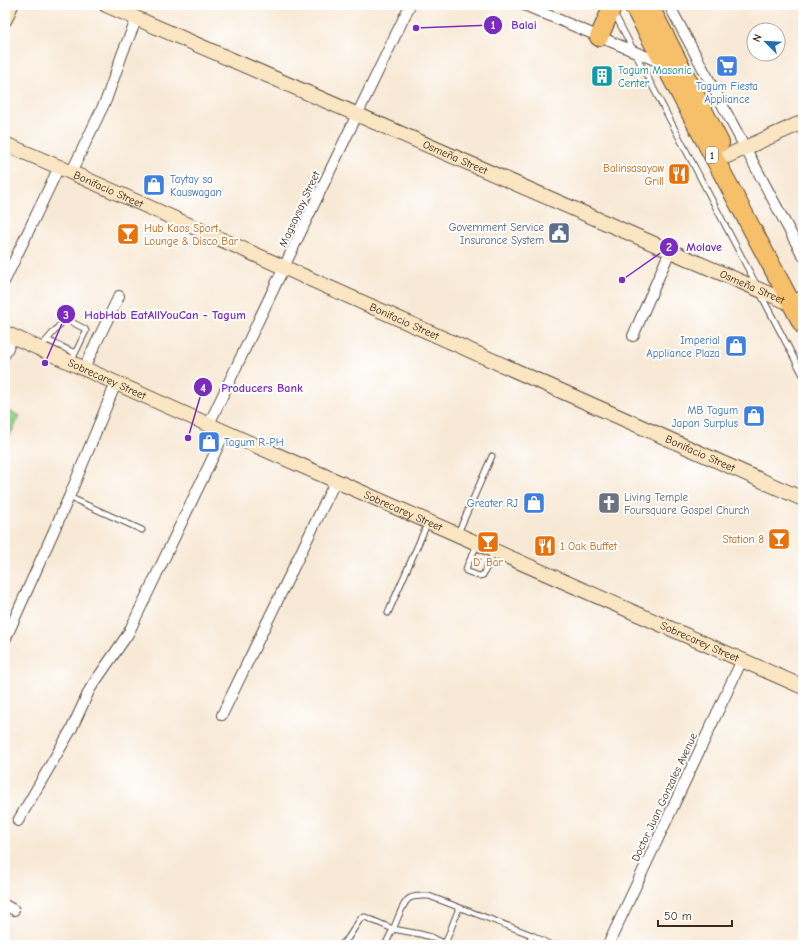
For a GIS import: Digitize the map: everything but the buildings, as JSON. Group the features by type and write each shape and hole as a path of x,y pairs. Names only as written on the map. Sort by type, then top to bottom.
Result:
{"highway":[{"name":"1","path":"633,5 670,61 727,156 799,300 803,325"},
{"name":"1","path":"649,5 670,61 799,300"},
{"path":"599,37 611,6"}],"street":[{"path":"5,18 11,5"},
{"name":"Osmeña Street","path":"106,5 759,289 799,300"},
{"name":"Magsaysay Street","path":"209,424 356,114 410,5"},
{"path":"524,5 633,51 670,61"},
{"path":"670,5 803,256"},
{"path":"5,280 65,170 106,100 137,18"},
{"path":"727,156 803,122"},
{"name":"Bonifacio Street","path":"5,144 803,499"},
{"path":"633,336 670,251"},
{"path":"84,368 119,296"},
{"path":"5,354 9,335"},
{"name":"Sobrecarey Street","path":"9,335 43,344 73,357 84,368 116,383 803,687"},
{"path":"5,640 69,497 116,383"},
{"path":"18,821 72,728 90,689 128,634 226,432"},
{"path":"222,715 336,480"},
{"name":"Doctor Juan Gonzales Avenue","path":"608,945 742,660"}],"lane":[{"path":"611,6 633,51 803,375"},
{"path":"43,344 66,319 86,330 73,357"},
{"path":"458,534 492,456"},
{"path":"69,497 142,530"},
{"path":"388,613 429,522"},
{"path":"478,543 466,571 482,576 494,551"},
{"path":"385,945 405,903 409,898 418,896 429,896 532,935 550,945"},
{"path":"341,945 348,938 361,918 365,917 393,929 420,934 447,944 459,908"},
{"path":"527,945 532,935"}],"green space":[{"path":"5,409 20,416 5,445"}],"place":[{"name":"Balai","path":"416,28"},
{"name":"Tagum Fiesta Appliance","path":"727,66"},
{"name":"Tagum Masonic Center","path":"602,76"},
{"name":"Balinsasayaw Grill","path":"679,174"},
{"name":"Taytay sa Kauswagan","path":"154,185"},
{"name":"Government Service Insurance System","path":"559,233"},
{"name":"Hub Kaos Sport Lounge & Disco Bar","path":"128,234"},
{"name":"Molave","path":"622,280"},
{"name":"Imperial Appliance Plaza","path":"736,346"},
{"name":"HabHab EatAllYouCan - Tagum","path":"45,363"},
{"name":"MB Tagum Japan Surplus","path":"754,416"},
{"name":"Producers Bank","path":"188,438"},
{"name":"Tagum R-PH","path":"209,442"},
{"name":"Greater RJ","path":"534,503"},
{"name":"Living Temple Foursquare Gospel Church","path":"609,503"},
{"name":"Station 8","path":"779,539"},
{"name":"D' Bar","path":"488,542"},
{"name":"1 Oak Buffet","path":"545,546"}]}
